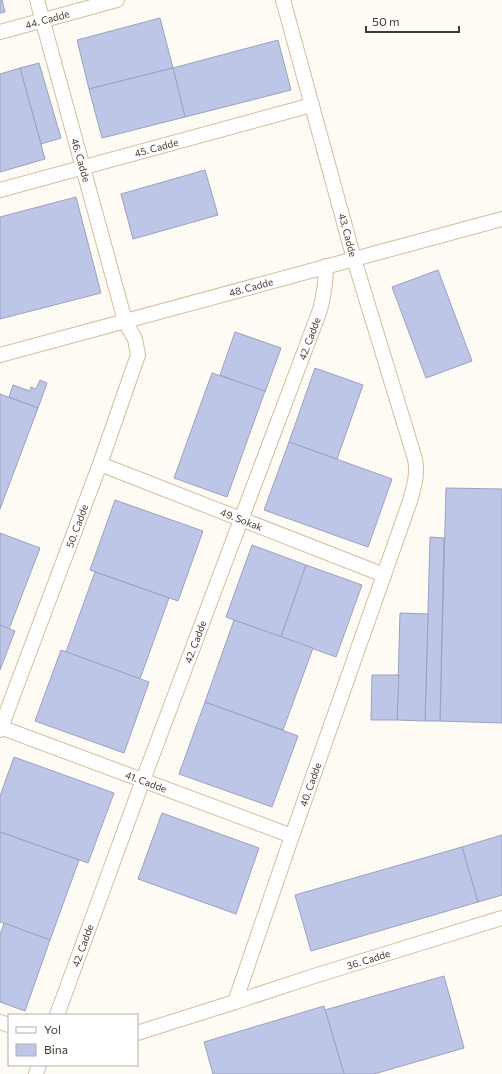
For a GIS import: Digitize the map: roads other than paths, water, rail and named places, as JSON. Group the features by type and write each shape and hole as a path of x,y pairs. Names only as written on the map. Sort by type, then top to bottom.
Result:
{"street":[{"name":"46. Cadde","path":"37,0 125,320"},
{"name":"44. Cadde","path":"0,32 117,0"},
{"name":"43. Cadde","path":"283,0 354,259 410,440 417,468"},
{"name":"45. Cadde","path":"0,190 312,105"},
{"name":"48. Cadde","path":"0,355 502,219"},
{"name":"42. Cadde","path":"57,1014 143,780 320,310 326,281 326,266"},
{"name":"50. Cadde","path":"0,728 100,464 138,355 135,339 125,320"},
{"name":"49. Sokak","path":"100,464 384,575"},
{"name":"40. Cadde","path":"235,1002 410,501 417,468"},
{"name":"41. Cadde","path":"0,728 292,836"},
{"name":"36. Cadde","path":"235,1002 502,918"},
{"path":"138,1033 235,1002"}]}
